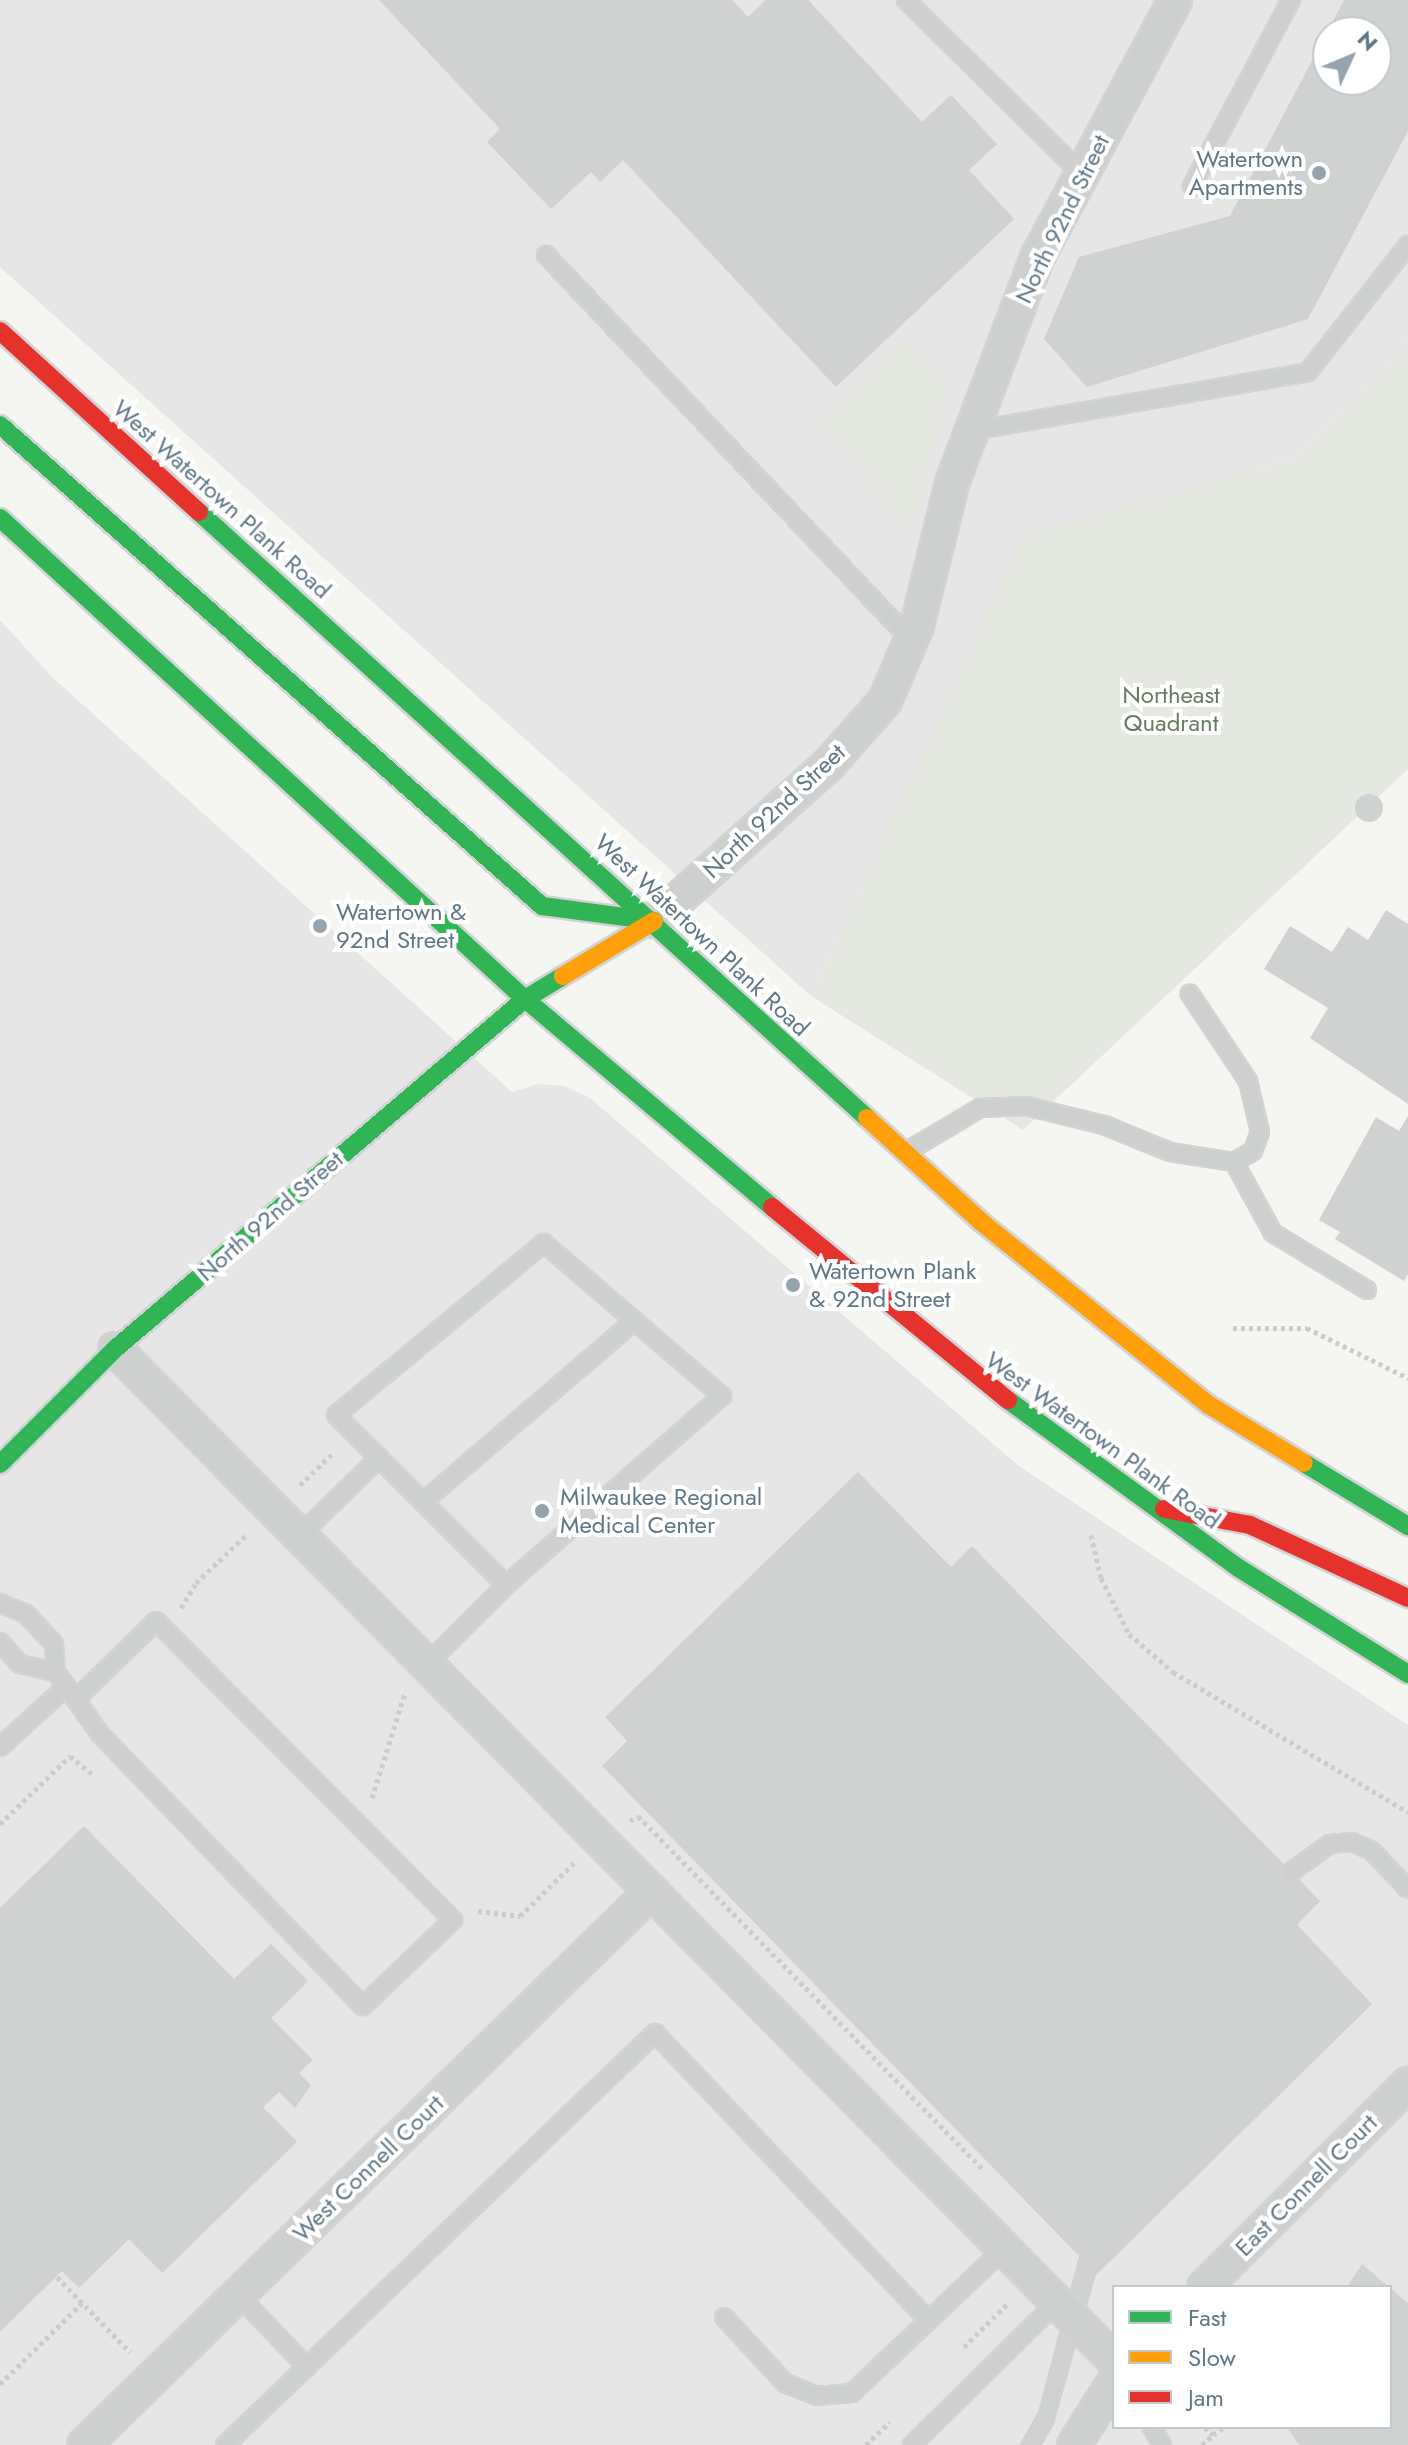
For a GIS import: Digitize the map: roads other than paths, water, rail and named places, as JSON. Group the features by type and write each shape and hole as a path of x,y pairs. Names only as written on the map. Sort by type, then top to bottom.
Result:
{"main road":[{"name":"West Watertown Plank Road","path":"0,331 8,342 654,921 905,1153 1209,1405 1408,1526"},
{"path":"0,425 542,906 654,921"},
{"name":"West Watertown Plank Road","path":"0,518 525,999 952,1359 1150,1506 1408,1674"},
{"name":"North 92nd Street","path":"0,1464 115,1349 525,999 654,921"},
{"path":"1150,1506 1250,1525 1408,1598"}],"street":[{"name":"North 92nd Street","path":"654,921 829,764 885,701 911,640 971,431 1038,256 1175,0"},
{"path":"115,1349 301,1534 419,1670 603,1840 1112,2358"},
{"name":"West Connell Court","path":"86,2445 652,1891"},
{"name":"East Connell Court","path":"1206,2285 1408,2084"},
{"path":"1074,2445 1112,2385"}],"lane":[{"path":"906,0 1081,173"},
{"path":"1192,186 1291,0"},
{"path":"971,431 1308,372 1408,245"},
{"path":"546,255 911,640"},
{"path":"905,1153 980,1108 1026,1106 1104,1125 1170,1152 1234,1162 1253,1151 1260,1132 1248,1081 1190,994"},
{"path":"1234,1162 1273,1233 1367,1290"},
{"path":"419,1670 506,1585 722,1396 544,1243 336,1415 506,1585"},
{"path":"423,1502 634,1321"},
{"path":"301,1534 379,1458"},
{"path":"0,1603 26,1614 54,1644 56,1672 71,1693 100,1734 363,2006 453,1920 156,1621 71,1693 0,1747"},
{"path":"0,1642 20,1664 56,1672"},
{"path":"1291,1872 1330,1844 1352,1842 1372,1851 1408,1889"},
{"path":"225,2445 655,2033 928,2320"},
{"path":"724,2317 785,2383 817,2396 852,2393 1004,2249"},
{"path":"238,2295 307,2367"},
{"path":"912,2445 1057,2302"}],"place":[{"name":"Watertown Apartments","path":"1319,173"},
{"name":"Watertown & 92nd Street","path":"320,926"},
{"name":"Watertown Plank & 92nd Street","path":"793,1285"},
{"name":"Milwaukee Regional Medical Center","path":"542,1511"}],"park label":[{"name":"Northeast Quadrant","path":"1171,709"}]}
